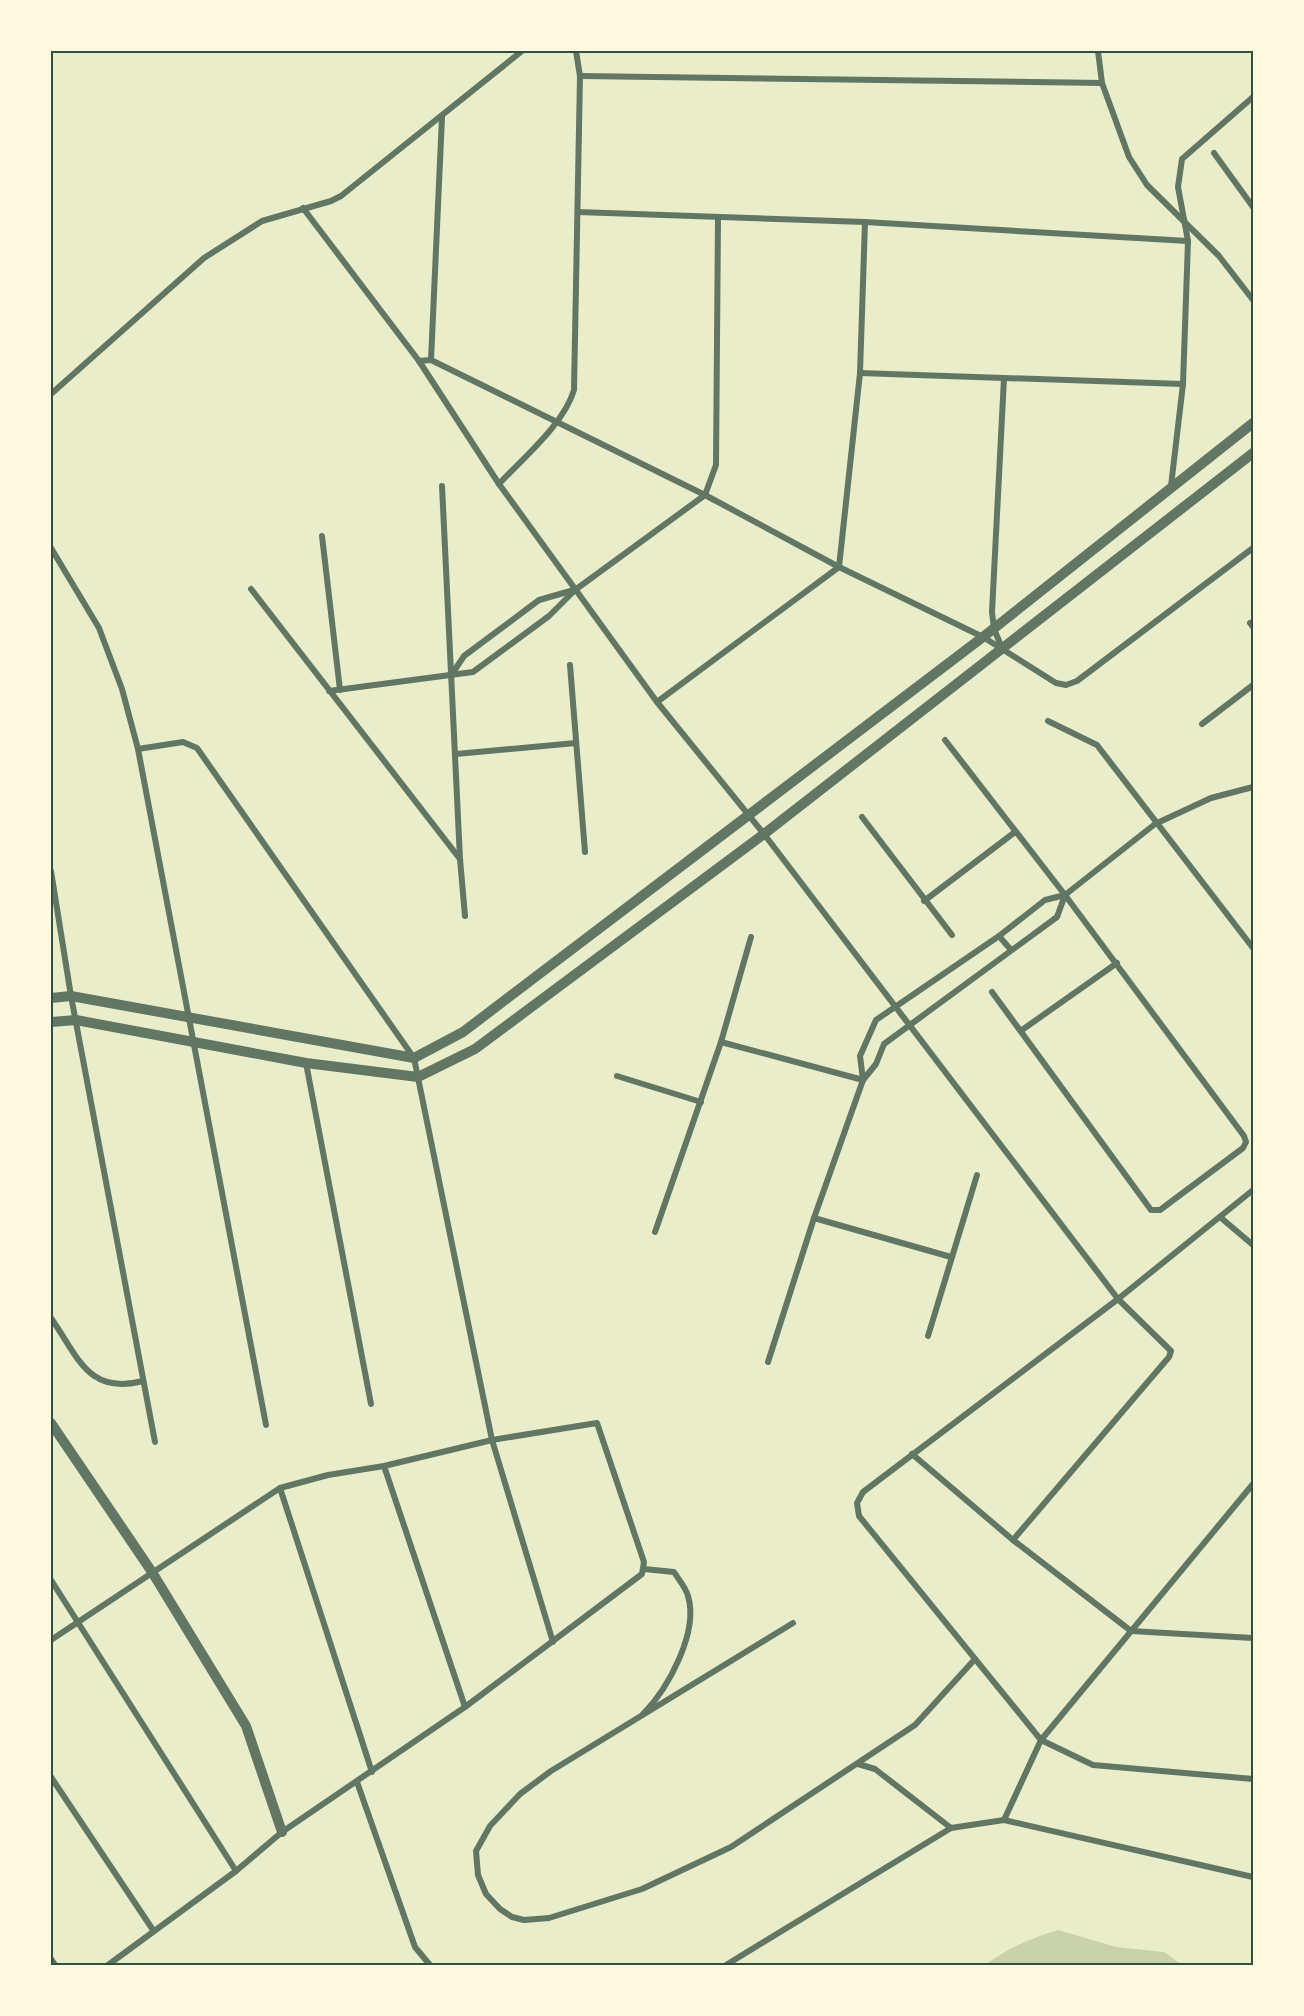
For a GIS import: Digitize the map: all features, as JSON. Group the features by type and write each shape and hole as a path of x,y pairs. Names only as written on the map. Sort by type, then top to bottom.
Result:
{"street":[{"path":"51,394 204,258 251,227 303,208 331,201 341,195 442,117 522,51"},
{"path":"500,484 556,423 570,404 574,390 580,76 576,51"},
{"path":"1098,51 1102,83 1129,157 1148,184 1220,256 1253,300"},
{"path":"580,76 1102,83"},
{"path":"1171,486 1183,384 1188,241 1181,216 1178,188 1182,159 1253,97"},
{"path":"431,360 442,117"},
{"path":"1214,153 1253,207"},
{"path":"303,208 419,361 500,484 657,702 764,834 1118,1299 1168,1345 1171,1351 1169,1357 1013,1540"},
{"path":"578,212 865,222 1188,241"},
{"path":"328,691 473,672 549,616 575,590 705,495 716,465 718,218"},
{"path":"657,702 839,567 860,373 865,222"},
{"path":"419,361 431,360 705,495 839,567 983,637 1056,683 1066,685 1077,681 1253,548"},
{"path":"860,373 1183,384"},
{"path":"1002,649 994,628 992,612 1004,378"},
{"path":"51,998 71,996 414,1058 463,1032 750,816 983,637 1253,423"},
{"path":"51,1022 76,1020 306,1063 418,1077 475,1048 764,834 1253,453"},
{"path":"442,486 460,859 465,916"},
{"path":"322,536 340,690"},
{"path":"51,548 99,628 122,689 138,749 266,1425"},
{"path":"251,589 460,859"},
{"path":"451,675 464,657 539,600 575,590"},
{"path":"570,664 585,852"},
{"path":"1202,724 1253,685"},
{"path":"1048,721 1096,745 1253,948"},
{"path":"945,740 1117,963 1246,1142 1243,1148 1156,1212 1151,1210 1022,1030 992,992"},
{"path":"138,749 183,742 197,748 414,1058 492,1440 554,1642"},
{"path":"456,754 576,742"},
{"path":"862,1080 860,1056 876,1020 999,936 1045,900 1065,895 1155,824 1211,798 1253,787"},
{"path":"862,817 952,935"},
{"path":"924,901 1015,832"},
{"path":"51,870 71,996 155,1442"},
{"path":"768,1362 814,1218 862,1080 876,1064 884,1044 908,1024 1057,917 1065,895"},
{"path":"999,936 1011,950"},
{"path":"655,1232 721,1042 751,937"},
{"path":"1022,1030 1117,963"},
{"path":"721,1042 862,1080"},
{"path":"306,1063 371,1404"},
{"path":"617,1076 700,1102"},
{"path":"928,1336 977,1175"},
{"path":"1253,1190 1118,1299 863,1492 857,1503 859,1516 1041,1740 1093,1765 1253,1779"},
{"path":"1220,1217 1253,1245"},
{"path":"814,1218 951,1257"},
{"path":"51,1318 91,1375 122,1386 143,1381"},
{"path":"51,1423 152,1572 246,1726 282,1832"},
{"path":"51,1640 280,1488 328,1475 384,1466 492,1440 597,1423 644,1569 642,1574 554,1642 372,1772 282,1832 236,1871 108,1965"},
{"path":"912,1454 1013,1540 1131,1631 1250,1638 1253,1632"},
{"path":"384,1466 465,1707"},
{"path":"1004,1820 1041,1740 1253,1484"},
{"path":"280,1488 372,1772"},
{"path":"634,1722 654,1703 669,1680 690,1630 688,1597 674,1572 644,1569"},
{"path":"51,1580 236,1871"},
{"path":"793,1623 551,1771 520,1794 490,1826 476,1851 478,1875 486,1894 500,1910 512,1917 524,1920 549,1918 642,1889 731,1847 915,1725 975,1659"},
{"path":"858,1764 875,1769 951,1828"},
{"path":"51,1777 153,1930"},
{"path":"357,1782 415,1947 430,1965"},
{"path":"726,1965 951,1828 1004,1820 1253,1877"},
{"path":"51,1959 55,1965"}],"green space":[{"path":"1058,1930 1116,1947 1164,1952 1182,1965 985,1965 1020,1944"}]}
